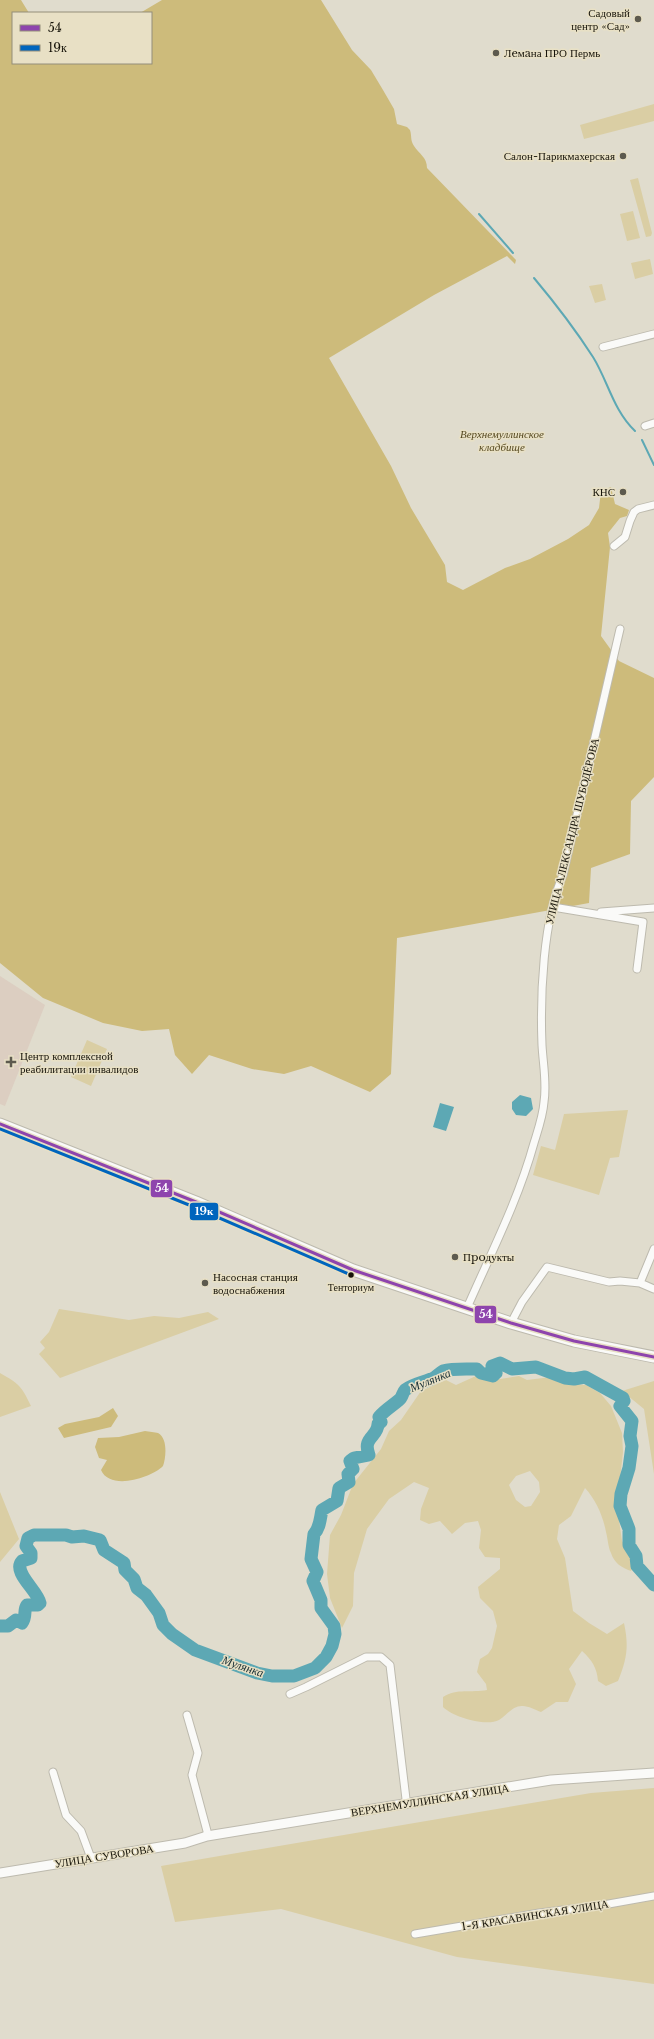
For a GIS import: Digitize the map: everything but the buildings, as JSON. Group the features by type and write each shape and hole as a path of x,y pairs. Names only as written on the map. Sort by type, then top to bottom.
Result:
{"main road":[{"path":"0,1124 196,1202 356,1271 511,1323 574,1341 654,1357"}],"street":[{"path":"603,347 654,334"},
{"path":"645,426 654,423"},
{"path":"614,546 624,539 634,512 654,505"},
{"name":"УЛИЦА АЛЕКСАНДРА ШУБОДЁРОВА","path":"467,1308 514,1204 526,1172 542,1115 546,1092 542,1044 544,962 557,889 563,875 620,629"},
{"path":"553,907 643,922 637,969"},
{"path":"589,913 654,908"},
{"path":"640,1283 654,1249"},
{"path":"511,1323 522,1302 547,1267 609,1282 620,1281 640,1283 654,1289"},
{"path":"290,1694 366,1657 381,1657 390,1666 405,1792 404,1804"},
{"path":"187,1715 198,1753 192,1775 207,1836"},
{"path":"53,1772 66,1815 81,1831 90,1858"},
{"name":"ВЕРХНЕМУЛЛИНСКАЯ УЛИЦА","path":"207,1836 551,1780 654,1773"},
{"name":"УЛИЦА СУВОРОВА","path":"0,1873 185,1843 207,1836"},
{"name":"1-Я КРАСАВИНСКАЯ УЛИЦА","path":"415,1934 539,1913 603,1905 654,1896"}],"shaded area":[{"path":"0,0 21,0 28,12 12,12 12,64 152,64 152,12 142,12 162,0 321,0 352,50 371,70 394,109 397,124 407,127 410,130 413,144 426,161 427,168 516,260 515,264 507,256 434,295 329,358 391,466 411,508 445,565 447,582 463,590 505,568 530,559 568,539 589,525 599,508 601,491 611,487 615,504 629,510 627,516 620,518 608,533 610,547 601,636 619,661 654,678 654,777 631,801 630,854 591,868 589,903 397,938 391,1074 370,1092 311,1066 284,1074 252,1069 209,1055 192,1074 175,1055 169,1029 142,1031 103,1023 43,998 0,963"},
{"path":"654,104 654,121 584,139 580,125"},
{"path":"638,178 652,233 651,236 646,237 630,180"},
{"path":"633,211 640,238 627,241 620,214"},
{"path":"650,259 653,274 635,279 631,263"},
{"path":"602,284 606,300 595,303 589,286"},
{"name":"Центр комплексной реабилитации инвалидов","path":"0,976 45,1005 5,1106 0,1104"},
{"path":"87,1040 107,1049 91,1086 71,1077"},
{"path":"628,1110 619,1157 610,1158 599,1195 533,1175 541,1146 555,1150 564,1114"},
{"path":"59,1309 129,1320 154,1316 179,1318 208,1312 219,1319 60,1378 39,1354 45,1348 40,1342 49,1332"},
{"path":"0,1373 19,1386 31,1406 0,1417"},
{"path":"476,1376 483,1379 500,1379 519,1376 527,1380 551,1377 569,1384 586,1385 600,1393 611,1406 622,1433 623,1452 617,1506 622,1541 634,1558 635,1563 631,1571 619,1565 612,1557 601,1514 596,1503 585,1488 571,1516 559,1525 557,1539 565,1558 573,1611 607,1634 624,1623 627,1646 625,1659 618,1681 606,1686 598,1681 593,1664 582,1651 569,1669 576,1684 568,1702 556,1702 541,1712 519,1706 499,1720 493,1722 478,1722 470,1720 454,1714 443,1707 443,1697 448,1694 487,1690 486,1684 477,1672 480,1659 488,1654 492,1648 497,1626 493,1611 480,1598 478,1587 500,1569 500,1558 485,1557 479,1548 481,1530 478,1521 465,1523 452,1534 440,1521 429,1524 420,1520 421,1509 429,1488 414,1482 389,1499 367,1529 354,1573 353,1606 342,1628 330,1598 327,1574 330,1535 341,1515 353,1484 381,1449 389,1431 401,1420 421,1391 446,1380 456,1385","holes":["530,1471 539,1482 540,1492 531,1506 525,1507 516,1500 509,1485 516,1476"]},
{"path":"654,1381 654,1474 644,1409 622,1391"},
{"path":"113,1408 118,1416 111,1427 64,1438 58,1428 65,1424 99,1417"},
{"path":"145,1431 158,1433 163,1439 165,1444 165,1458 163,1466 150,1475 131,1480 113,1480 106,1476 101,1470 107,1460 99,1458 95,1447 98,1438 119,1437"},
{"path":"0,1492 19,1539 0,1562"},
{"path":"654,1788 654,1984 457,1957 281,1909 175,1922 161,1866 591,1793"}],"water":[{"path":"520,1095 531,1098 533,1109 526,1116 516,1115 512,1109 512,1102"},
{"path":"440,1103 454,1107 446,1131 433,1127"}],"waterway":[{"path":"479,214 513,253"},
{"path":"534,278 565,316 593,357 621,414 635,431"},
{"path":"642,440 654,465"},
{"name":"Мулянка","path":"0,1626 8,1626 16,1620 22,1623 27,1605 38,1605 40,1603 20,1571 22,1561 31,1558 31,1553 26,1546 28,1538 34,1535 66,1535 72,1537 84,1536 100,1540 104,1550 124,1563 125,1570 134,1579 137,1588 146,1595 159,1613 163,1625 172,1634 195,1650 257,1673 272,1676 294,1676 315,1668 326,1657 332,1646 335,1634 334,1626 321,1608 321,1600 313,1581 317,1572 311,1559 314,1534 319,1526 322,1510 337,1501 339,1488 349,1482 348,1474 353,1469 350,1461 354,1458 369,1455 367,1444 376,1432 378,1424 381,1422 379,1417 400,1399 404,1391 408,1388 436,1377 443,1371 451,1369 477,1369 481,1373 493,1376 496,1373 492,1366 500,1363 512,1369 536,1367 565,1378 574,1379 585,1377 623,1398 624,1401 620,1406 632,1421 630,1436 632,1446 629,1468 621,1494 620,1506 629,1529 629,1545 636,1556 637,1566 654,1585"}],"transit line":[{"name":"54","path":"0,1124 196,1202 353,1270 511,1323 574,1341 654,1357"},
{"name":"19к","path":"0,1129 194,1207 351,1275"}],"place":[{"name":"Садовый центр «Сад»","path":"638,19"},
{"name":"Лeмaна ПРО Пермь","path":"496,53"},
{"name":"Салон-Парикмахерская","path":"623,156"},
{"name":"КНС","path":"623,492"},
{"name":"Центр комплексной реабилитации инвалидов","path":"11,1062"},
{"name":"Пpoдукты","path":"455,1257"},
{"name":"Тенториум","path":"351,1275"},
{"name":"Насосная станция водоснабжения","path":"205,1283"}],"park label":[{"name":"Верхнемуллинское кладбище","path":"502,440"}]}
